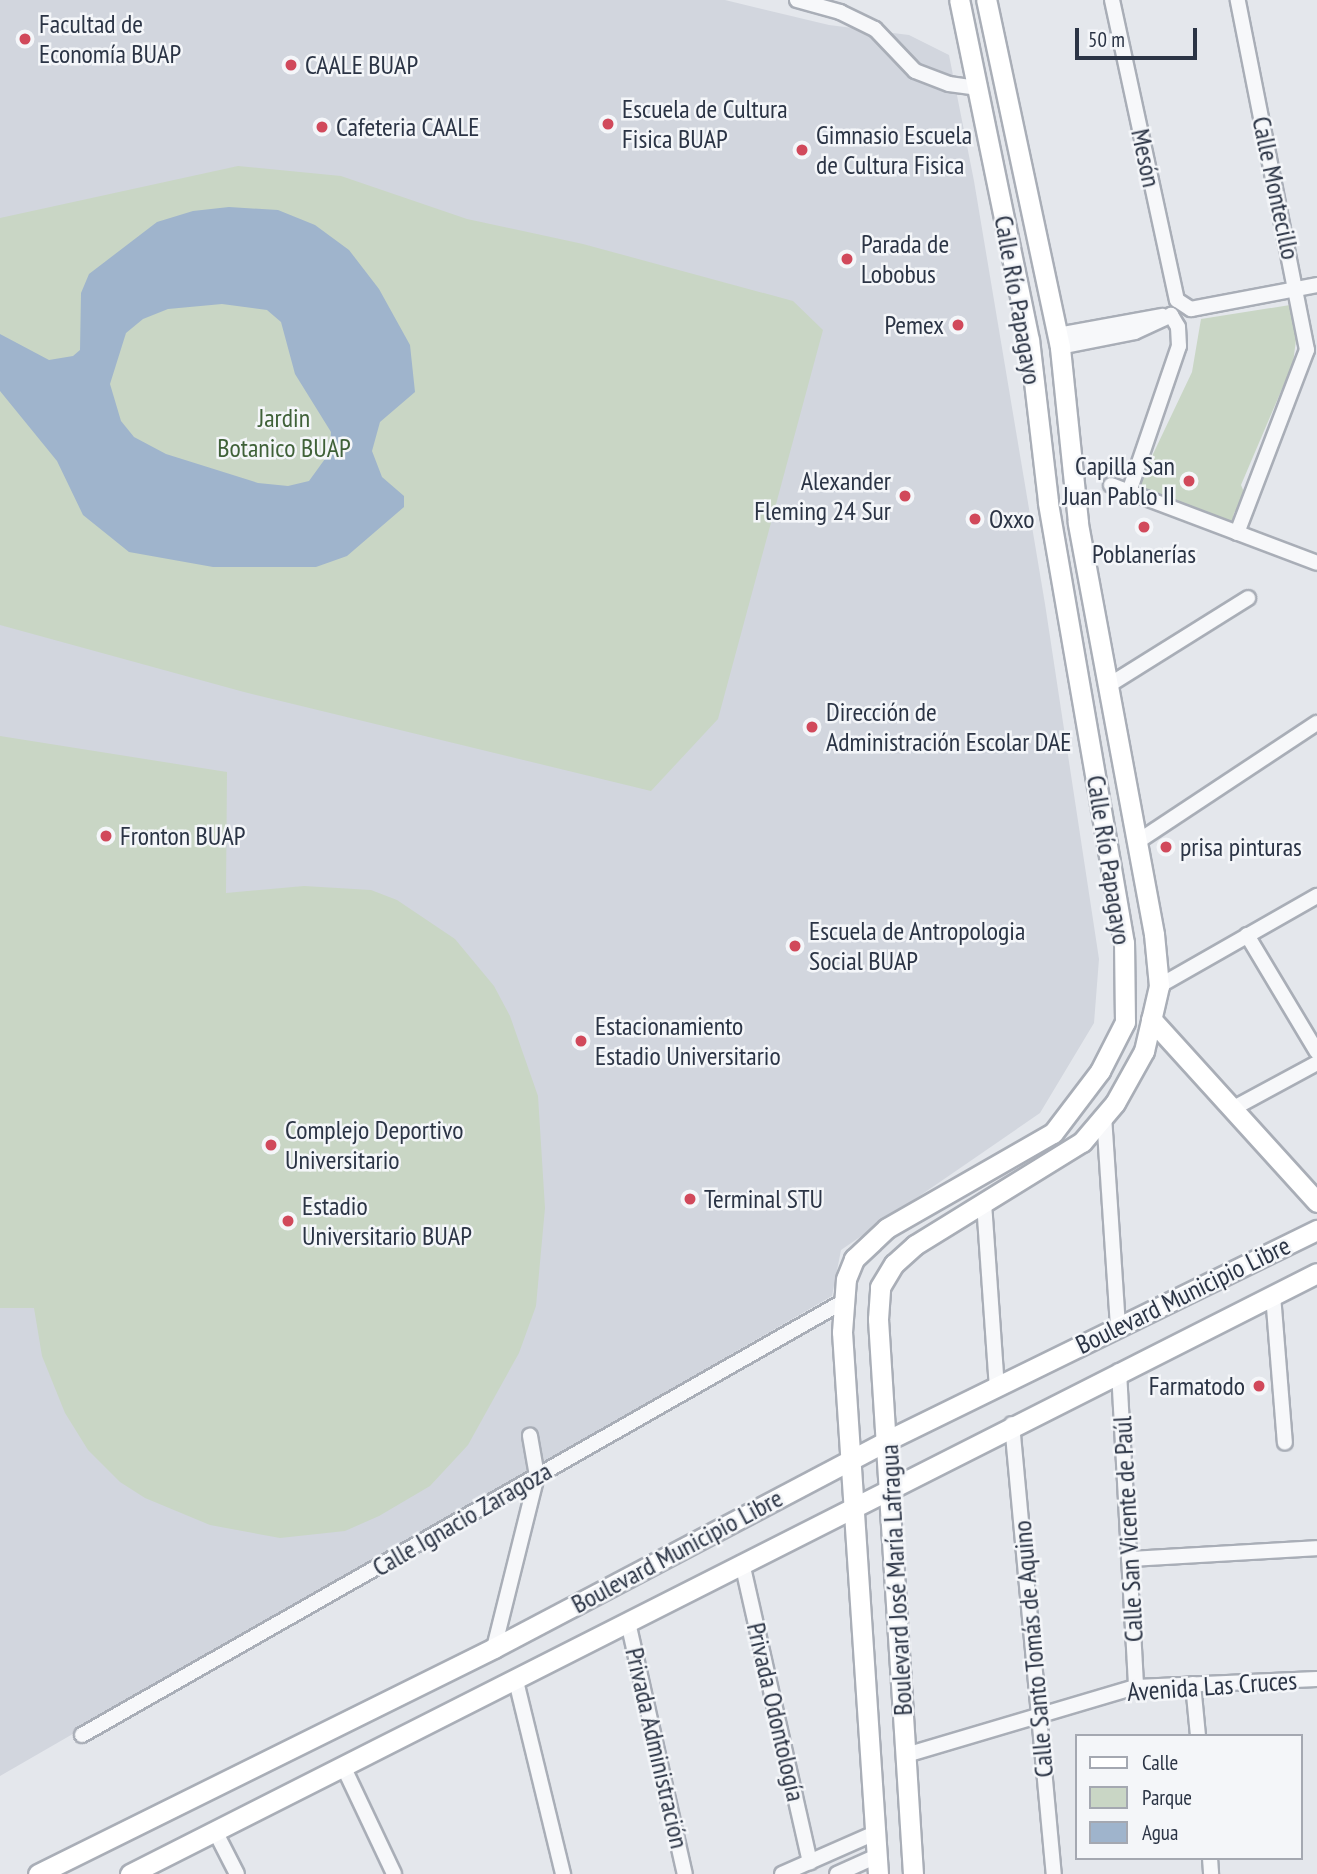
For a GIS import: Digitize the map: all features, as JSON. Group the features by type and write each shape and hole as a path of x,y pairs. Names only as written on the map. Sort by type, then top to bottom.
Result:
{"main road":[{"name":"Calle Río Papagayo","path":"880,1287 894,1264 915,1245 1082,1142 1104,1116 1144,1051 1159,986 1137,842 1078,522 1059,341 986,0"},
{"name":"Calle Río Papagayo","path":"841,1303 854,1259 887,1228 1053,1133 1100,1071 1125,1022 1124,943 1048,501 1029,340 960,1"},
{"path":"1151,1019 1317,1202"},
{"name":"Boulevard Municipio Libre","path":"38,1874 494,1648 888,1440 1317,1230"},
{"name":"Boulevard Municipio Libre","path":"130,1874 516,1681 1012,1424 1317,1273"},
{"name":"Boulevard José María Lafragua","path":"880,1287 878,1319 888,1440 913,1874"},
{"name":"Boulevard José María Lafragua","path":"841,1303 877,1865"}],"street":[{"path":"797,0 840,12 875,29 915,71 949,84 977,88"},
{"name":"Mesón","path":"1112,0 1175,294 1191,309 1297,288"},
{"name":"Calle Montecillo","path":"1237,533 1307,350 1297,288 1238,0"},
{"path":"1297,288 1317,285"},
{"path":"1059,341 1135,332 1171,315 1178,327 1179,346 1129,492"},
{"path":"1111,485 1317,563"},
{"path":"1109,685 1248,598"},
{"path":"1137,842 1317,723"},
{"path":"1159,986 1317,896"},
{"path":"1248,935 1317,1052"},
{"path":"1232,1109 1317,1063"},
{"path":"1104,1116 1118,1327"},
{"path":"984,1203 997,1387"},
{"path":"1273,1295 1285,1443"},
{"name":"Calle Ignacio Zaragoza","path":"82,1735 841,1303"},
{"name":"Calle San Vicente de Paúl","path":"1119,1371 1136,1686"},
{"name":"Calle Santo Tomás de Aquino","path":"1012,1424 1054,1874"},
{"path":"494,1648 537,1476 530,1436"},
{"path":"1129,1559 1317,1548"},
{"name":"Privada Odontología","path":"742,1563 810,1861"},
{"name":"Privada Administración","path":"628,1622 685,1874"},
{"name":"Avenida Las Cruces","path":"906,1755 1136,1686 1317,1679"},
{"path":"516,1681 563,1874"},
{"path":"1193,1684 1198,1734"},
{"path":"344,1768 394,1874"},
{"path":"215,1832 237,1874"},
{"path":"782,1874 875,1833"},
{"path":"837,1874 877,1865"}],"shaded area":[{"path":"0,0 725,0 829,25 909,35 949,55 974,181 1045,604 1099,959 1094,1023 1040,1113 841,1250 832,1296 0,1776"}],"green space":[{"name":"Jardin Botanico BUAP","path":"238,166 341,176 467,219 583,244 793,301 823,330 718,719 651,791 244,692 0,625 0,218"},
{"path":"1290,305 1296,340 1293,363 1241,485 1246,497 1234,513 1231,528 1219,533 1135,492 1192,372 1201,319"},
{"name":"Estadio Universitario BUAP","path":"0,736 227,772 226,893 304,886 371,890 397,900 455,939 494,986 510,1016 538,1096 545,1208 536,1306 519,1353 468,1445 430,1486 379,1516 345,1531 280,1538 210,1525 145,1498 120,1482 88,1450 65,1413 42,1356 34,1308 0,1308"}],"water":[{"path":"229,207 278,210 315,225 349,250 379,289 410,345 415,392 380,422 372,451 382,477 404,496 404,507 347,556 316,567 213,567 129,552 83,515 57,461 0,391 0,334 49,360 73,356 80,350 81,293 89,274 157,222 193,211","holes":["222,304 267,310 281,322 295,374 331,432 330,452 309,481 288,486 258,483 166,454 134,437 121,421 110,384 126,333 143,319 168,309"]}],"place":[{"name":"Facultad de Economía BUAP","path":"25,39"},
{"name":"CAALE BUAP","path":"291,65"},
{"name":"Escuela de Cultura Fisica BUAP","path":"608,124"},
{"name":"Cafeteria CAALE","path":"322,127"},
{"name":"Gimnasio Escuela de Cultura Fisica","path":"802,150"},
{"name":"Parada de Lobobus","path":"847,259"},
{"name":"Pemex","path":"958,325"},
{"name":"Capilla San Juan Pablo II","path":"1189,481"},
{"name":"Alexander Fleming 24 Sur","path":"905,496"},
{"name":"Oxxo","path":"975,519"},
{"name":"Poblanerías","path":"1144,527"},
{"name":"Dirección de Administración Escolar DAE","path":"812,727"},
{"name":"Fronton BUAP","path":"106,836"},
{"name":"prisa pinturas","path":"1166,847"},
{"name":"Escuela de Antropologia Social BUAP","path":"795,946"},
{"name":"Estacionamiento Estadio Universitario","path":"581,1041"},
{"name":"Complejo Deportivo Universitario","path":"271,1145"},
{"name":"Terminal STU","path":"690,1199"},
{"name":"Estadio Universitario BUAP","path":"288,1221"},
{"name":"Farmatodo","path":"1259,1386"}]}
